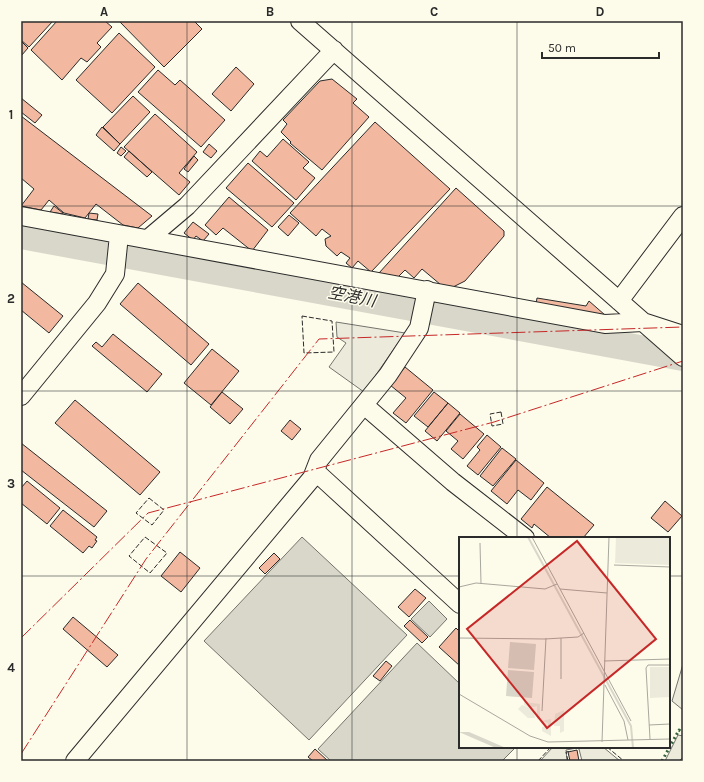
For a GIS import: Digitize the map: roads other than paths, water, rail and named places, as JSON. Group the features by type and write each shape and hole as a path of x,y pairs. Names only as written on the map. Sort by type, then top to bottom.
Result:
{"street":[{"path":"300,21 683,357"},
{"path":"148,239 187,206 334,50"},
{"path":"21,216 119,238 148,239 426,293 606,324 648,327 683,335"},
{"path":"618,301 683,216"},
{"path":"21,396 97,303 115,274 119,238"},
{"path":"75,761 312,478 320,460 388,375 421,323 426,293"},
{"path":"364,405 508,519 525,537"},
{"path":"315,471 459,603"}],"waterway":[{"name":"空港川","path":"21,235 683,357"}]}
